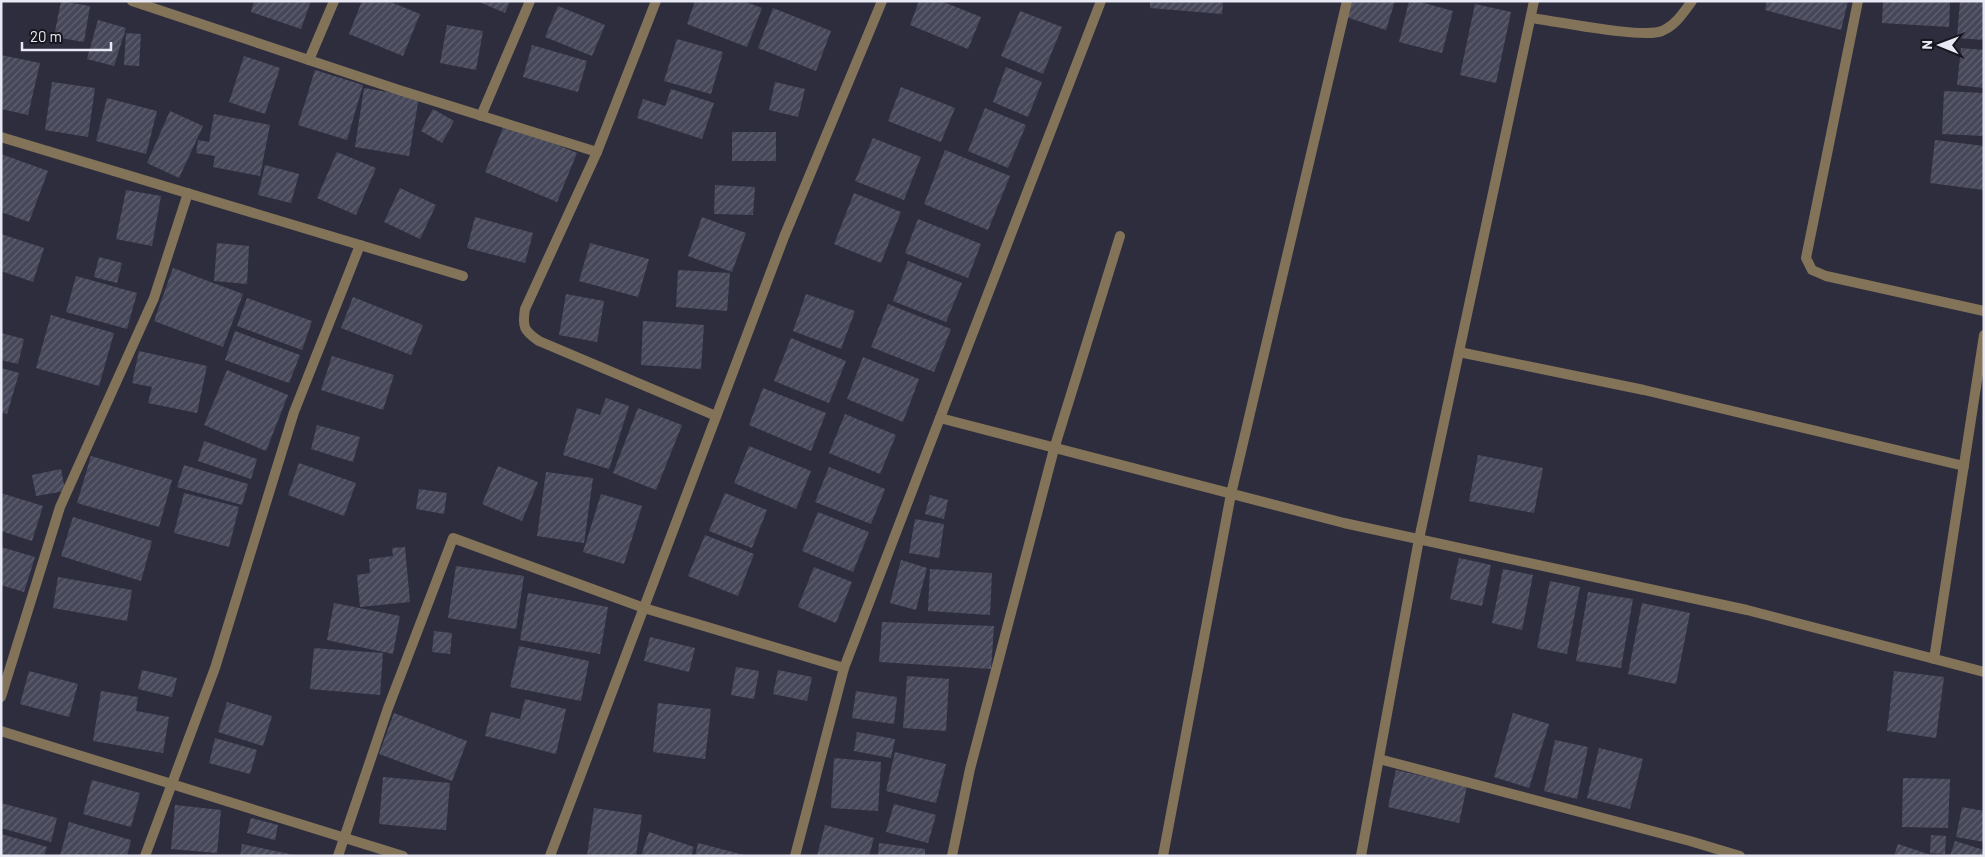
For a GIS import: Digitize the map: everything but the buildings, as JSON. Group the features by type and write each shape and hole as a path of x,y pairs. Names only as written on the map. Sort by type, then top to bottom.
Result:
{"street":[{"path":"132,1 480,116 597,152"},
{"path":"309,60 334,1"},
{"path":"480,116 530,1"},
{"path":"656,1 597,152 525,309 523,321 527,333 539,341 716,416"},
{"path":"550,856 784,237 882,1"},
{"path":"795,856 844,668 1101,1"},
{"path":"1163,856 1231,494 1347,1"},
{"path":"1361,856 1419,539 1534,1"},
{"path":"1530,18 1633,32 1660,32 1678,21 1692,1"},
{"path":"1858,1 1806,258 1812,270 1826,276 1984,311"},
{"path":"1,137 463,276"},
{"path":"1,697 60,507 154,298 188,193"},
{"path":"952,856 970,769 1054,448 1120,236"},
{"path":"145,856 215,668 294,412 360,244"},
{"path":"1934,659 1984,335"},
{"path":"1459,352 1644,390 1964,466"},
{"path":"940,418 1344,523 1747,610 1984,672"},
{"path":"338,856 388,708 454,538 644,608 844,668"},
{"path":"1,731 403,856"},
{"path":"1379,759 1690,840 1740,856"}]}
